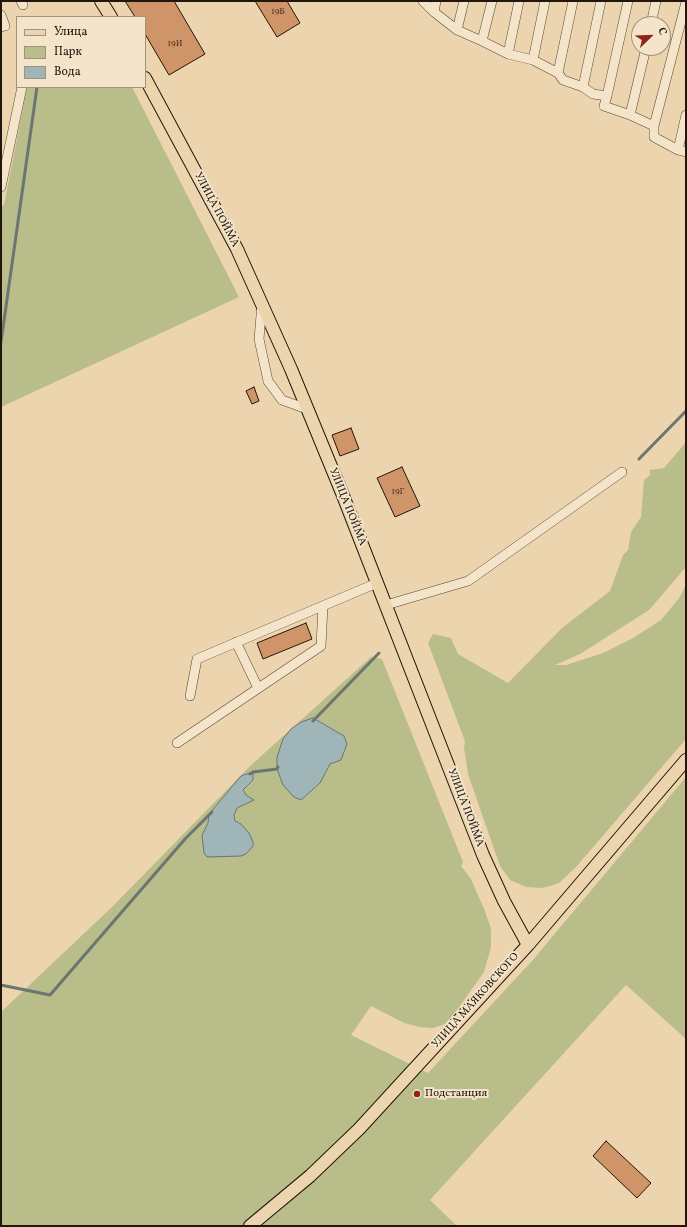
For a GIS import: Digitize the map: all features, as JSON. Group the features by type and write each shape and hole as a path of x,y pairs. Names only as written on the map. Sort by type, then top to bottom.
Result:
{"main road":[{"path":"102,1 110,16"},
{"name":"УЛИЦА ПОЙМА","path":"146,80 237,249 262,304 307,409 386,605 483,855 504,901 528,945"},
{"name":"УЛИЦА МАЯКОВСКОГО","path":"250,1226 310,1176 359,1129 528,945 686,760"}],"lane":[{"path":"423,1 434,12 457,30 508,54 533,60 558,73 563,80 583,87 593,94 607,96"},
{"path":"434,12 436,1"},
{"path":"457,30 464,1"},
{"path":"482,41 492,1"},
{"path":"508,54 519,1"},
{"path":"533,60 545,1"},
{"path":"558,73 573,1"},
{"path":"583,87 601,1"},
{"path":"628,1 604,106 630,115 654,126"},
{"path":"653,16 656,1"},
{"path":"686,2 654,126 654,137 682,151 686,116"},
{"path":"1,15 5,26 1,28"},
{"path":"630,115 644,56"},
{"path":"1,187 22,88"},
{"path":"262,304 259,339 268,381 282,400 307,409"},
{"path":"386,605 468,581 622,472"},
{"path":"190,696 197,659 377,583"},
{"path":"177,743 321,646 323,606"},
{"path":"236,642 258,688"}],"green space":[{"path":"27,88 133,88 239,297 1,407 1,206 4,205"},
{"path":"686,442 686,567 649,610 580,654 555,665 566,665 603,653 633,638 661,620 680,597 686,584 686,739 576,867 559,883 543,888 526,887 510,880 500,866 468,774 464,747 465,741 428,643 433,634 451,638 458,654 508,683 562,628 610,591 623,555 628,550 631,532 641,517 644,480 650,475 650,470 664,468"},
{"path":"371,657 382,659 463,862 461,866 471,879 485,911 491,929 491,947 484,972 457,1010 445,1024 433,1028 420,1027 404,1023 371,1006 351,1035 428,1073 532,961 686,777 686,1039 626,985 430,1200 457,1226 1,1226 1,1012 113,906 250,766"}],"water":[{"path":"313,718 344,736 347,744 341,760 330,764 320,783 301,800 294,797 283,785 277,769 277,757 283,739 291,729 301,722"},
{"path":"253,772 253,780 243,790 246,795 254,800 237,808 234,815 235,821 241,824 249,833 253,846 246,854 241,856 207,857 204,853 202,835 208,823 209,814 241,776"}],"building":[{"path":"125,1 174,1 205,54 169,75 146,36 146,16 134,16"},
{"path":"255,1 287,1 300,23 277,37"},
{"path":"254,387 259,401 252,404 246,391"},
{"path":"351,428 359,449 340,456 332,435"},
{"path":"402,467 420,506 395,517 377,478"},
{"path":"306,623 312,639 263,659 257,643"},
{"path":"606,1141 651,1183 637,1198 593,1156"}],"waterway":[{"path":"1,342 37,88"},
{"path":"639,459 686,411"},
{"path":"313,721 379,653"},
{"path":"250,774 253,772 277,769 278,767"},
{"path":"1,985 50,995 185,839 212,812"}],"place":[{"name":"Подстанция","path":"417,1094"}]}
